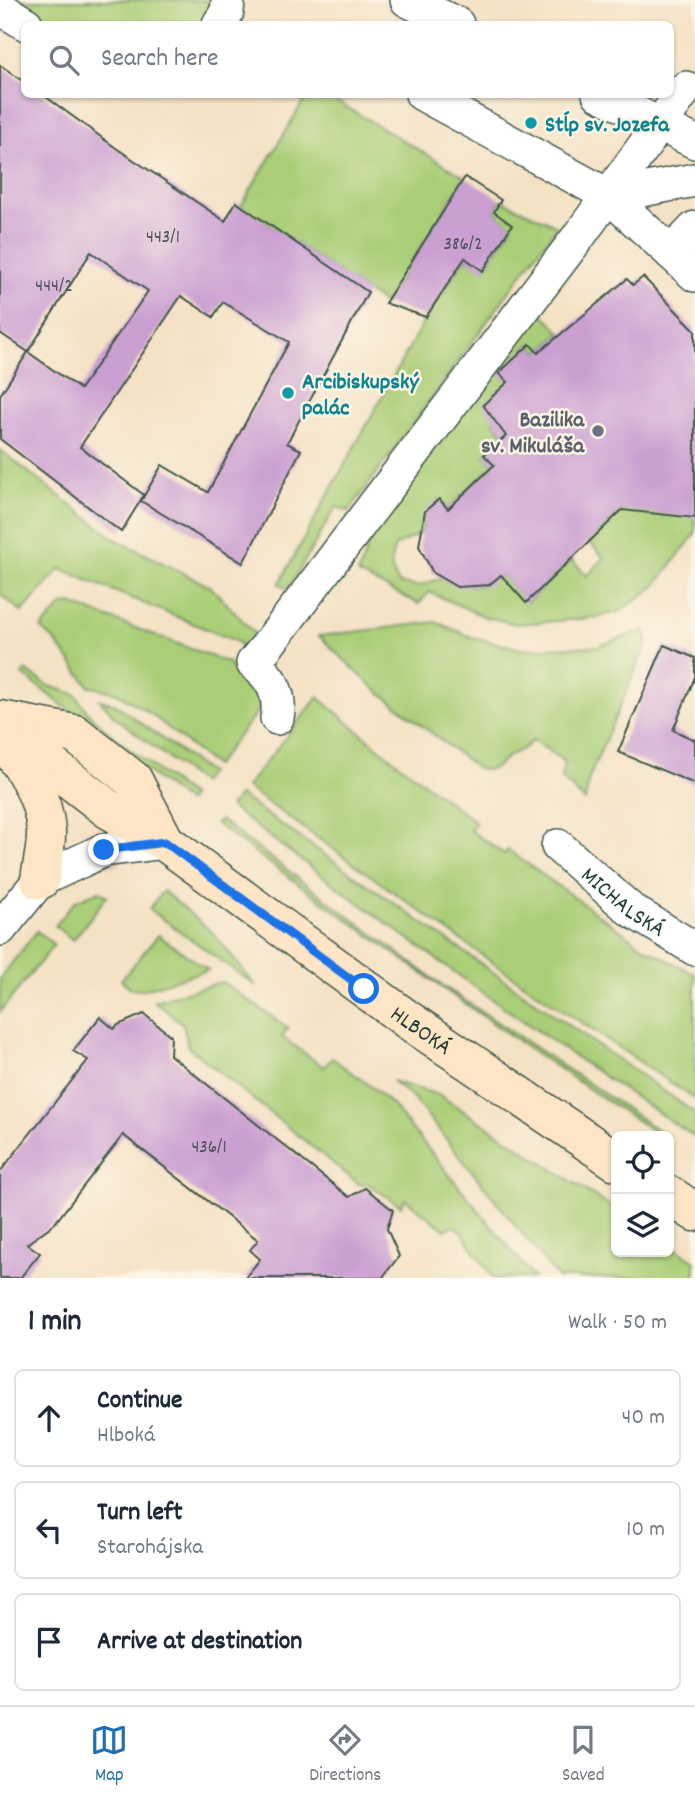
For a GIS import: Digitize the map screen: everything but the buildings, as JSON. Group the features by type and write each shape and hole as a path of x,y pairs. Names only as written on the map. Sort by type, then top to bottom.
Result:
{"street":[{"path":"221,21 227,12 228,0"},
{"path":"399,0 402,21"},
{"path":"407,0 451,21"},
{"path":"0,8 21,21"},
{"path":"277,718 278,697 271,680 253,663 609,196 686,88"},
{"path":"429,98 609,196 695,275"},
{"path":"607,98 695,142"},
{"path":"609,196 695,180"},
{"path":"671,253 695,228"},
{"name":"HLBOKÁ","path":"0,720 75,734 133,780 165,842"},
{"name":"HLBOKÁ","path":"0,726 108,808 165,842 408,1020 611,1158"},
{"path":"0,734 35,785 41,806 46,831 40,880"},
{"name":"HLBOKÁ","path":"46,831 66,820 80,818 165,842"},
{"path":"0,929 40,880 104,850 165,842"},
{"name":"MICHALSKÁ","path":"558,846 631,910 695,948"},
{"path":"674,1198 695,1212"}],"green space":[{"path":"0,0 228,0 220,21 23,21"},
{"path":"305,98 331,98 465,177 385,304 241,206"},
{"path":"501,200 557,226 349,511 336,507 288,589 279,584 426,317 465,258 484,269 512,226 494,212"},
{"path":"538,309 561,333 538,353 530,344 524,349 533,359 505,367 500,372 508,382 494,423 515,446 491,449 484,455 494,465 448,509 439,499 423,524 421,533 395,546 392,570 400,584 418,586 442,578 449,582 469,573 470,586 479,586 489,566 527,602 572,560 587,576 604,558 589,542 651,482 695,518 695,534 654,587 620,611 594,618 517,624 485,617 429,592 419,604 358,574 377,519"},
{"path":"0,450 115,539 211,587 258,637 242,651 239,643 231,639 60,569 22,612 0,594"},
{"path":"71,604 229,663 237,674 251,680 261,707 215,766 151,714 117,693 89,686 55,641 41,628 63,605"},
{"path":"436,622 471,637 521,649 599,646 644,630 648,641 589,778 585,801 561,778 565,762 533,740 495,768 478,769 374,688 319,636"},
{"path":"26,670 49,686 75,694 90,715 114,737 191,796 187,802 22,674"},
{"path":"318,697 391,758 476,822 470,830 504,854 508,850 645,948 695,974 695,1099 496,965 246,787"},
{"path":"100,700 115,704 209,773 201,783 115,717"},
{"path":"239,795 695,1113 695,1137 460,976 230,807"},
{"path":"220,820 436,981 660,1131 653,1131 548,1061 216,824"},
{"path":"99,891 107,896 73,940 55,926 75,901"},
{"path":"163,891 212,932 256,986 149,909"},
{"path":"37,931 54,945 0,1012 0,978"},
{"path":"158,935 208,970 142,990 132,989 121,980"},
{"path":"222,982 288,1028 282,1037 324,1067 332,1058 393,1106 534,1278 493,1278 461,1231 453,1226 445,1230 405,1199 401,1206 368,1184 360,1185 188,1047 183,1024 154,1001"},
{"path":"392,1081 439,1095 611,1207 611,1257 674,1257 674,1247 695,1261 695,1278 558,1278 413,1098"}],"place":[{"name":"Stĺp sv. Jozefa","path":"531,123"},
{"name":"Arcibiskupský palác","path":"288,393"},
{"name":"Bazilika sv. Mikuláša","path":"598,431"}],"route":[{"path":"104,850 165,842 364,989"}]}
